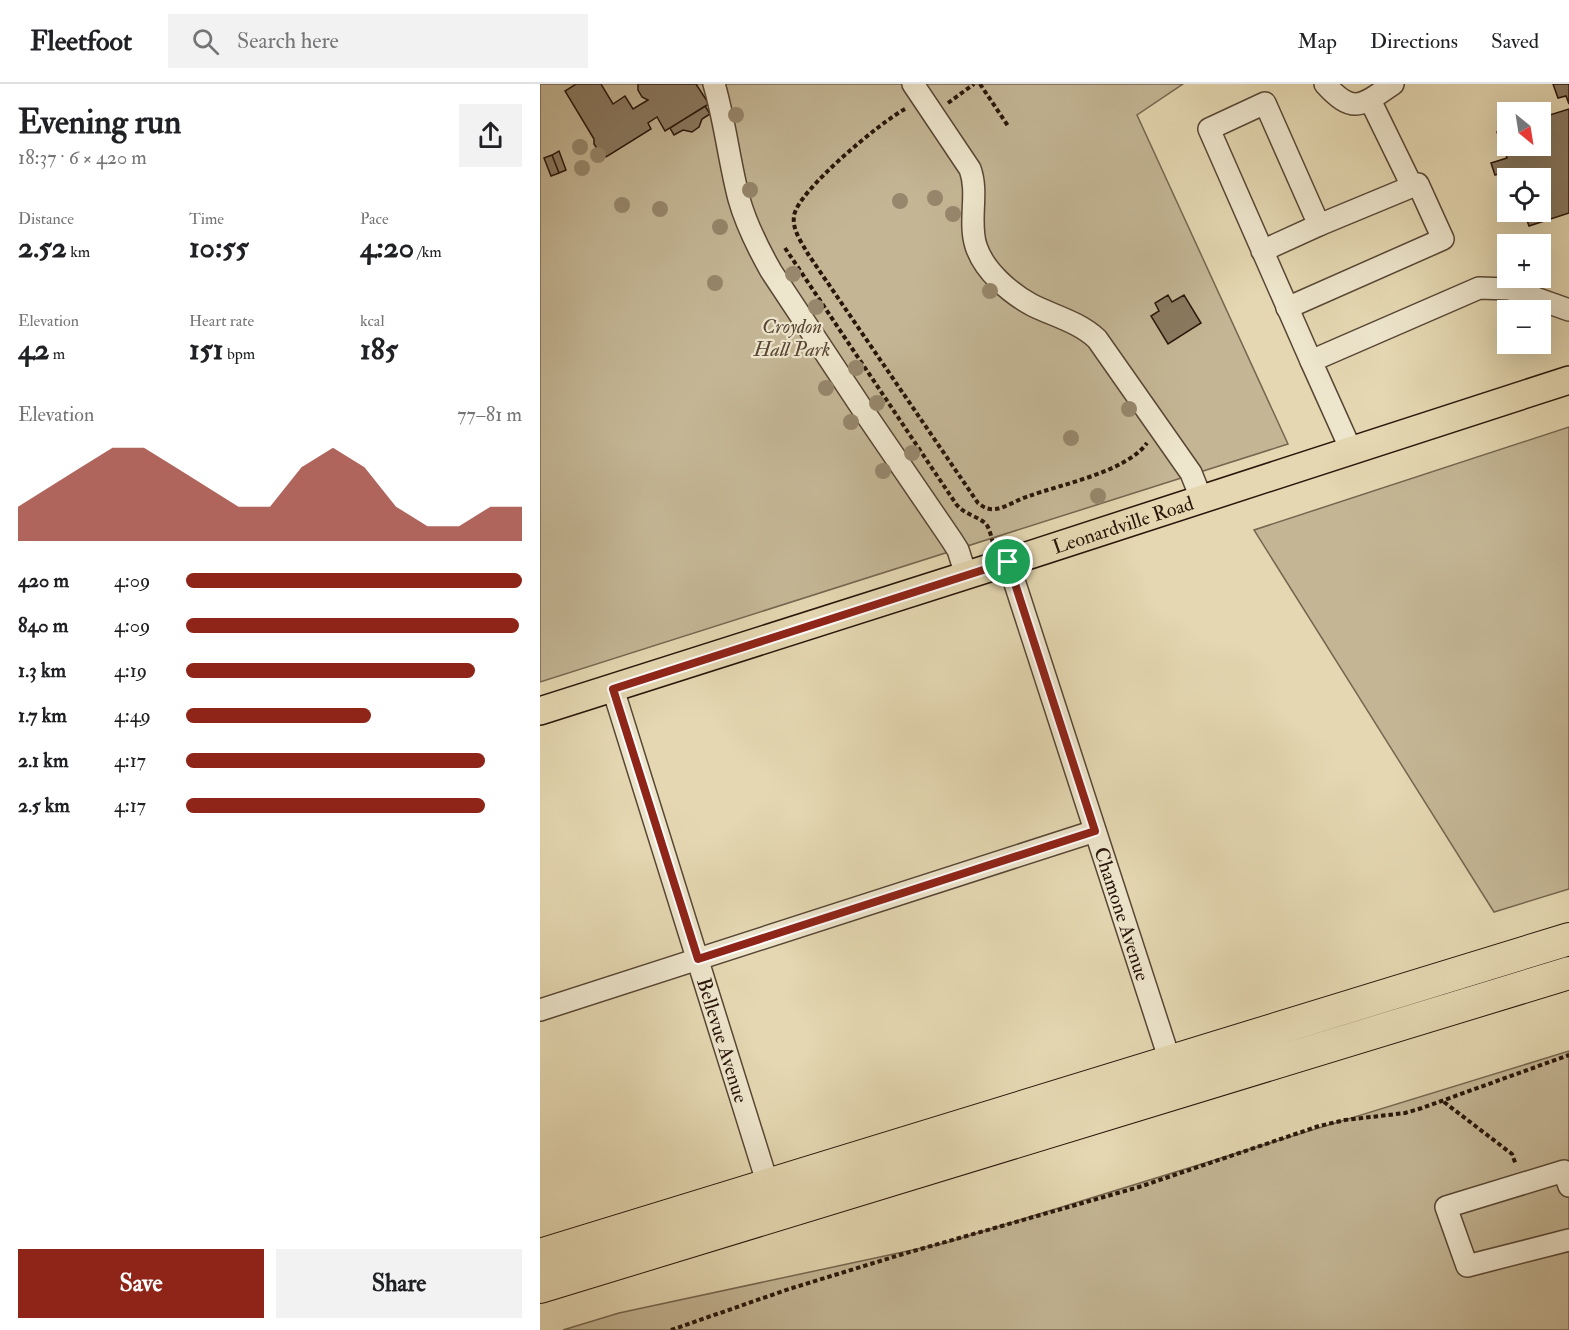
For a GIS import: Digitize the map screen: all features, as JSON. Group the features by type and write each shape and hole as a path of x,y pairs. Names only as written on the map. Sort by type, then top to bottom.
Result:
{"highway":[{"path":"540,1255 1569,939"},
{"path":"540,1287 1569,973"}],"main road":[{"name":"Leonardville Road","path":"540,711 966,575 1001,553 1201,498 1569,380"}],"street":[{"path":"714,84 739,198 760,252 951,539 958,550 966,575"},
{"path":"913,84 971,173 972,229 980,258 999,281 1023,299 1082,327 1098,339 1191,473 1201,498"},
{"path":"1325,84 1346,103 1356,105 1370,100 1393,84"},
{"path":"1370,100 1412,186"},
{"path":"1319,225 1265,103 1209,129 1351,450"},
{"path":"1262,251 1418,184 1443,239 1287,308"},
{"path":"1311,361 1479,288 1510,289 1569,310"},
{"name":"Chamone Avenue","path":"1001,553 1170,1061"},
{"name":"Bellevue Avenue","path":"613,689 768,1185"},
{"path":"540,1010 1095,831"},
{"path":"1569,1186 1564,1171 1446,1207 1467,1266 1569,1240"}],"path":[{"path":"974,84 930,110 918,105 904,109 858,144 807,192 796,209 794,222 799,238 978,502 988,509 999,508 1030,495 1083,480 1126,461 1143,448 1158,424"},
{"path":"980,84 1008,126"},
{"path":"782,244 957,504 962,511 986,525 1001,553"},
{"path":"671,1330 789,1289 903,1254 1138,1188 1319,1126 1345,1120 1405,1113 1569,1055"},
{"path":"1443,1101 1512,1154 1522,1184"}],"green space":[{"name":"Croydon Hall Park","path":"540,84 1183,84 1137,115 1288,444 540,682"},
{"path":"1569,427 1569,889 1494,912 1254,530"},
{"path":"1569,1051 1569,1330 563,1330 619,1313 945,1243"}],"building":[{"path":"576,84 601,84 613,104 625,96 633,109 648,100 642,97 638,84 696,84 709,104 665,131 657,117 648,123 651,129 606,157 603,151 598,150 594,144 594,139 565,91"},
{"path":"1553,84 1569,84 1569,104 1566,96 1558,98"},
{"path":"705,106 710,114 702,119 699,127 692,132 683,130 674,135 670,128"},
{"path":"1569,109 1569,213 1551,219 1551,168 1497,168 1495,175 1491,163 1507,158 1506,156 1551,156 1551,115"},
{"path":"559,151 566,170 559,173 552,155"},
{"path":"552,155 559,173 551,176 544,158"},
{"path":"1528,222 1541,222 1529,226"},
{"path":"1168,295 1172,302 1184,295 1201,323 1168,344 1151,316 1159,311 1155,303"}],"route":[{"path":"1008,562 1095,831 698,959 613,689 1008,562"}]}
